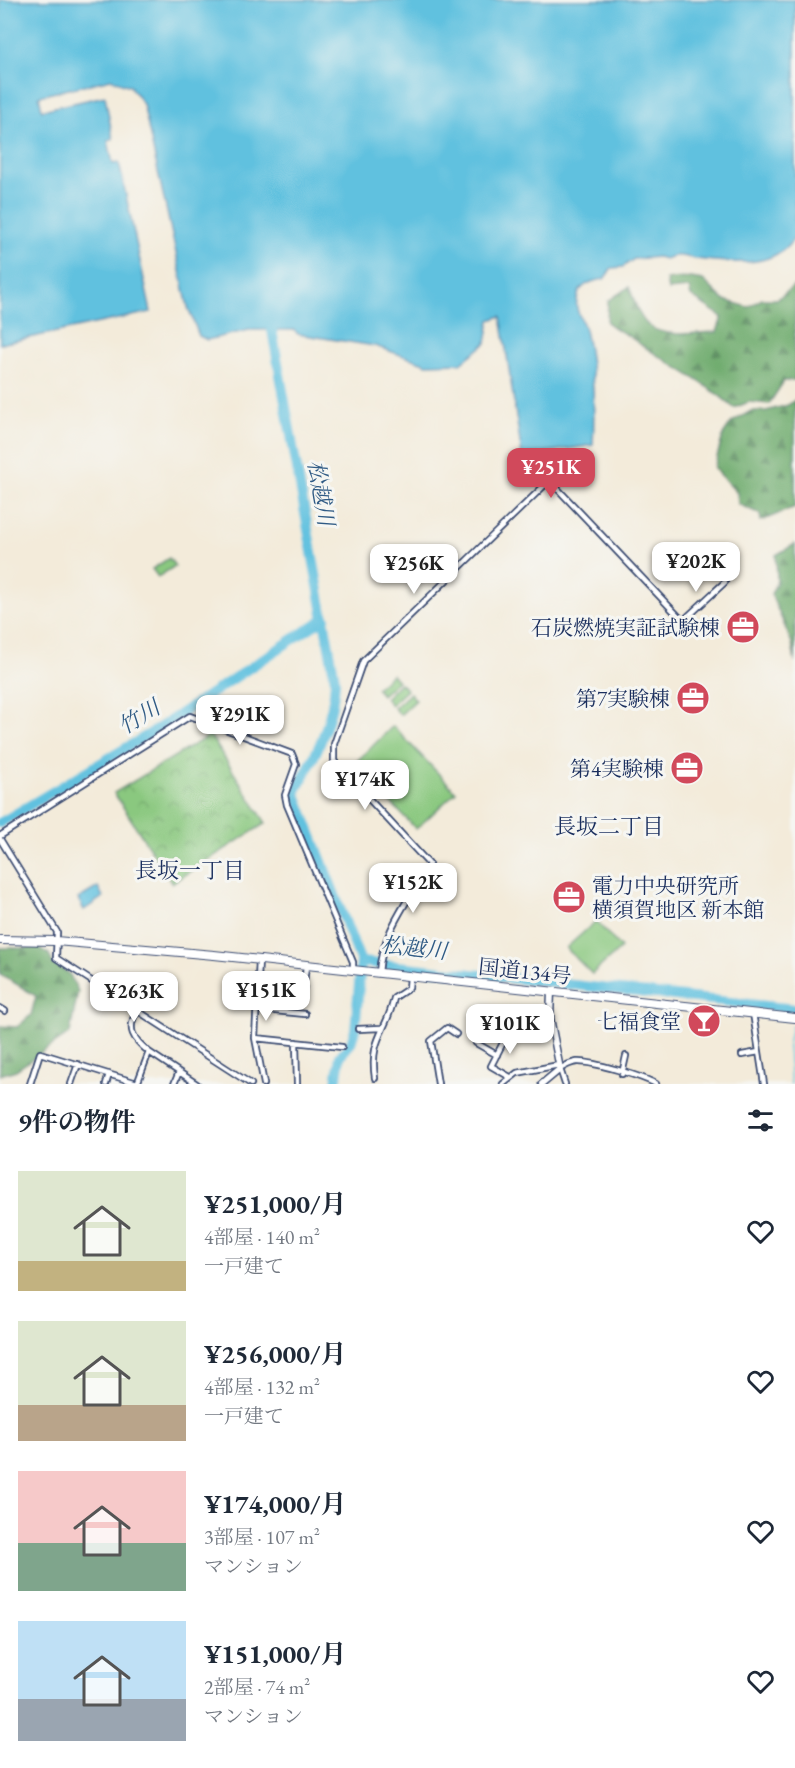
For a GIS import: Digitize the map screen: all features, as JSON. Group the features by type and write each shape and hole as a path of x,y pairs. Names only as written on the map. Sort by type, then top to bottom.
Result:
{"highway":[{"name":"国道134号","path":"0,940 56,941 260,960 795,1018"}],"street":[{"path":"536,466 684,621 725,582"},
{"path":"379,973 380,956 392,929 429,864 334,761 334,744 363,662 549,481"},
{"path":"251,1084 56,958 57,932 0,837 190,716 292,754 296,764 285,795 287,805 358,971"},
{"path":"260,960 255,1009 255,1038 264,1084"},
{"path":"257,987 303,991 306,966"},
{"path":"375,1078 372,1059 381,1028 390,1016 394,998 409,988 410,977"},
{"path":"551,992 550,1018 565,1084"},
{"path":"255,1009 305,1014"},
{"path":"137,1011 130,1023 134,1039 148,1052 197,1084"},
{"path":"753,1013 764,1084"},
{"path":"484,1026 476,1043 497,1055"},
{"path":"358,1029 381,1028"},
{"path":"438,1084 431,1041 447,1028 456,1034"},
{"path":"508,1033 491,1066 510,1077"},
{"path":"255,1038 342,1047"},
{"path":"296,1042 297,1084"},
{"path":"30,1084 40,1053 137,1084 148,1052"},
{"path":"742,1055 759,1052"},
{"path":"622,1074 626,1056"},
{"path":"503,1084 517,1073 580,1062 622,1074 643,1077 657,1084"},
{"path":"71,1084 78,1064"},
{"path":"542,1084 560,1067"},
{"path":"174,1084 179,1072"},
{"path":"106,1084 109,1074"}],"green space":[{"path":"666,279 703,280 724,300 748,307 762,299 777,299 795,285 795,380 784,381 769,404 749,402 734,408 607,322 608,301 629,287 642,317 648,325 655,329 672,333 717,332 722,317 691,296 689,288 668,290"},
{"path":"795,400 795,507 761,521 760,514 738,504 737,493 714,468 723,435 732,422 751,411 766,411 788,405"},
{"path":"795,544 795,662 792,643 771,594 777,581 776,555"},
{"path":"169,558 175,566 158,577 152,569"},
{"path":"392,674 398,681 382,695 376,688"},
{"path":"400,683 407,690 391,705 385,698"},
{"path":"410,693 416,700 400,715 394,708"},
{"path":"393,726 456,792 416,829 354,764"},
{"path":"210,735 266,823 172,883 114,793"},
{"path":"596,921 621,948 592,974 566,948"},
{"path":"0,948 39,948 49,954 53,964 69,973 78,991 70,1033 16,1070 0,1075 0,1026 17,1027 31,1015 36,996 0,974"}],"water":[{"path":"0,0 795,0 795,237 786,248 775,255 750,262 723,262 677,256 665,259 658,257 634,259 623,267 612,268 604,279 585,286 580,291 577,305 585,330 592,373 593,445 522,456 501,316 490,320 486,343 461,363 427,364 375,346 298,334 294,330 249,330 207,340 199,336 188,307 143,104 130,86 111,79 39,96 42,110 105,96 113,139 108,141 113,164 119,163 151,312 0,344"},
{"path":"98,887 103,897 84,910 78,899"}],"waterway":[{"name":"松越川","path":"272,330 335,680 327,724 310,766 295,792 361,962 795,1009"},
{"name":"竹川","path":"0,823 156,730 325,618"},
{"path":"336,1084 340,1056 351,1043 355,1030 361,962"},
{"path":"791,1084 788,1046 792,1026"}],"place":[{"name":"石炭燃焼実証試験棟","path":"743,627"},
{"name":"第7実験棟","path":"693,698"},
{"name":"第4実験棟","path":"687,768"},
{"name":"電力中央研究所 横須賀地区 新本館","path":"569,897"},
{"name":"七福食堂","path":"704,1021"}],"district":[{"name":"長坂二丁目","path":"609,826"},
{"name":"長坂一丁目","path":"190,870"}]}
